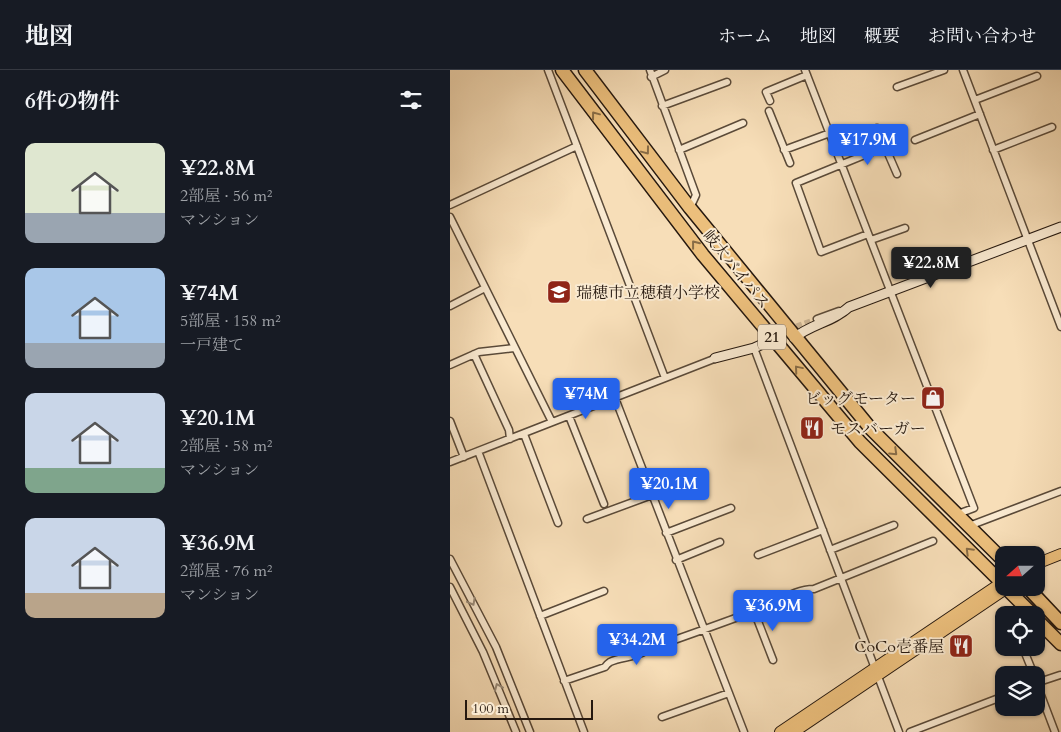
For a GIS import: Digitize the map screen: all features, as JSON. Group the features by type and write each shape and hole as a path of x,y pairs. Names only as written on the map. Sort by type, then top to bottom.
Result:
{"highway":[{"name":"岐大バイパス","path":"562,70 703,255 860,442 995,575"},
{"name":"岐大バイパス","path":"585,70 690,208 794,338 871,429 995,553"},
{"name":"岐大バイパス","path":"1015,596 1025,606"},
{"path":"1036,596 1061,623"},
{"path":"1045,628 1061,644"}],"main road":[{"path":"1045,560 1061,554"},
{"path":"780,732 877,671 995,592"},
{"path":"794,732 877,671"}],"street":[{"path":"548,70 665,378"},
{"path":"665,70 651,74 696,195 690,208"},
{"path":"897,87 944,70"},
{"path":"963,70 1061,327"},
{"path":"770,101 766,92 806,72 974,508 958,514"},
{"path":"974,100 1037,76"},
{"path":"662,106 727,82"},
{"path":"769,111 790,163"},
{"path":"915,140 980,114"},
{"path":"679,150 743,123"},
{"path":"993,150 1052,127"},
{"path":"877,128 897,174"},
{"path":"784,150 830,133"},
{"path":"450,205 577,146"},
{"path":"884,146 796,183 821,252 905,228"},
{"path":"450,217 552,422"},
{"path":"817,319 1061,227"},
{"path":"450,306 485,288"},
{"path":"794,338 804,330 840,316 849,307"},
{"path":"715,358 754,348 774,339"},
{"path":"450,365 474,354 514,348"},
{"path":"450,462 742,348"},
{"path":"754,348 899,732"},
{"path":"474,354 509,430 510,439"},
{"path":"614,398 744,732"},
{"path":"569,416 604,504"},
{"path":"450,421 464,457"},
{"path":"524,434 558,522"},
{"path":"478,451 584,732"},
{"path":"969,526 1061,491"},
{"path":"587,519 652,495"},
{"path":"666,533 732,508"},
{"path":"830,550 894,525"},
{"path":"758,555 822,530"},
{"path":"564,681 604,667 613,661 644,652 649,647 704,630 788,598 792,593 804,589 814,589 933,541"},
{"path":"676,560 720,542"},
{"path":"450,559 496,647 530,732"},
{"path":"450,587 483,652 516,732"},
{"path":"540,616 604,591"},
{"path":"754,611 773,660"},
{"path":"1045,679 1060,675"},
{"path":"662,717 729,693"},
{"path":"910,732 995,699"},
{"path":"1045,706 1055,732"}],"tunnel":[{"path":"771,336 817,319"}],"place":[{"name":"瑞穂市立穂積小学校","path":"559,292"},
{"name":"ビッグモーター","path":"933,398"},
{"name":"モスバーガー","path":"812,428"},
{"name":"CoCo壱番屋","path":"961,646"}]}
